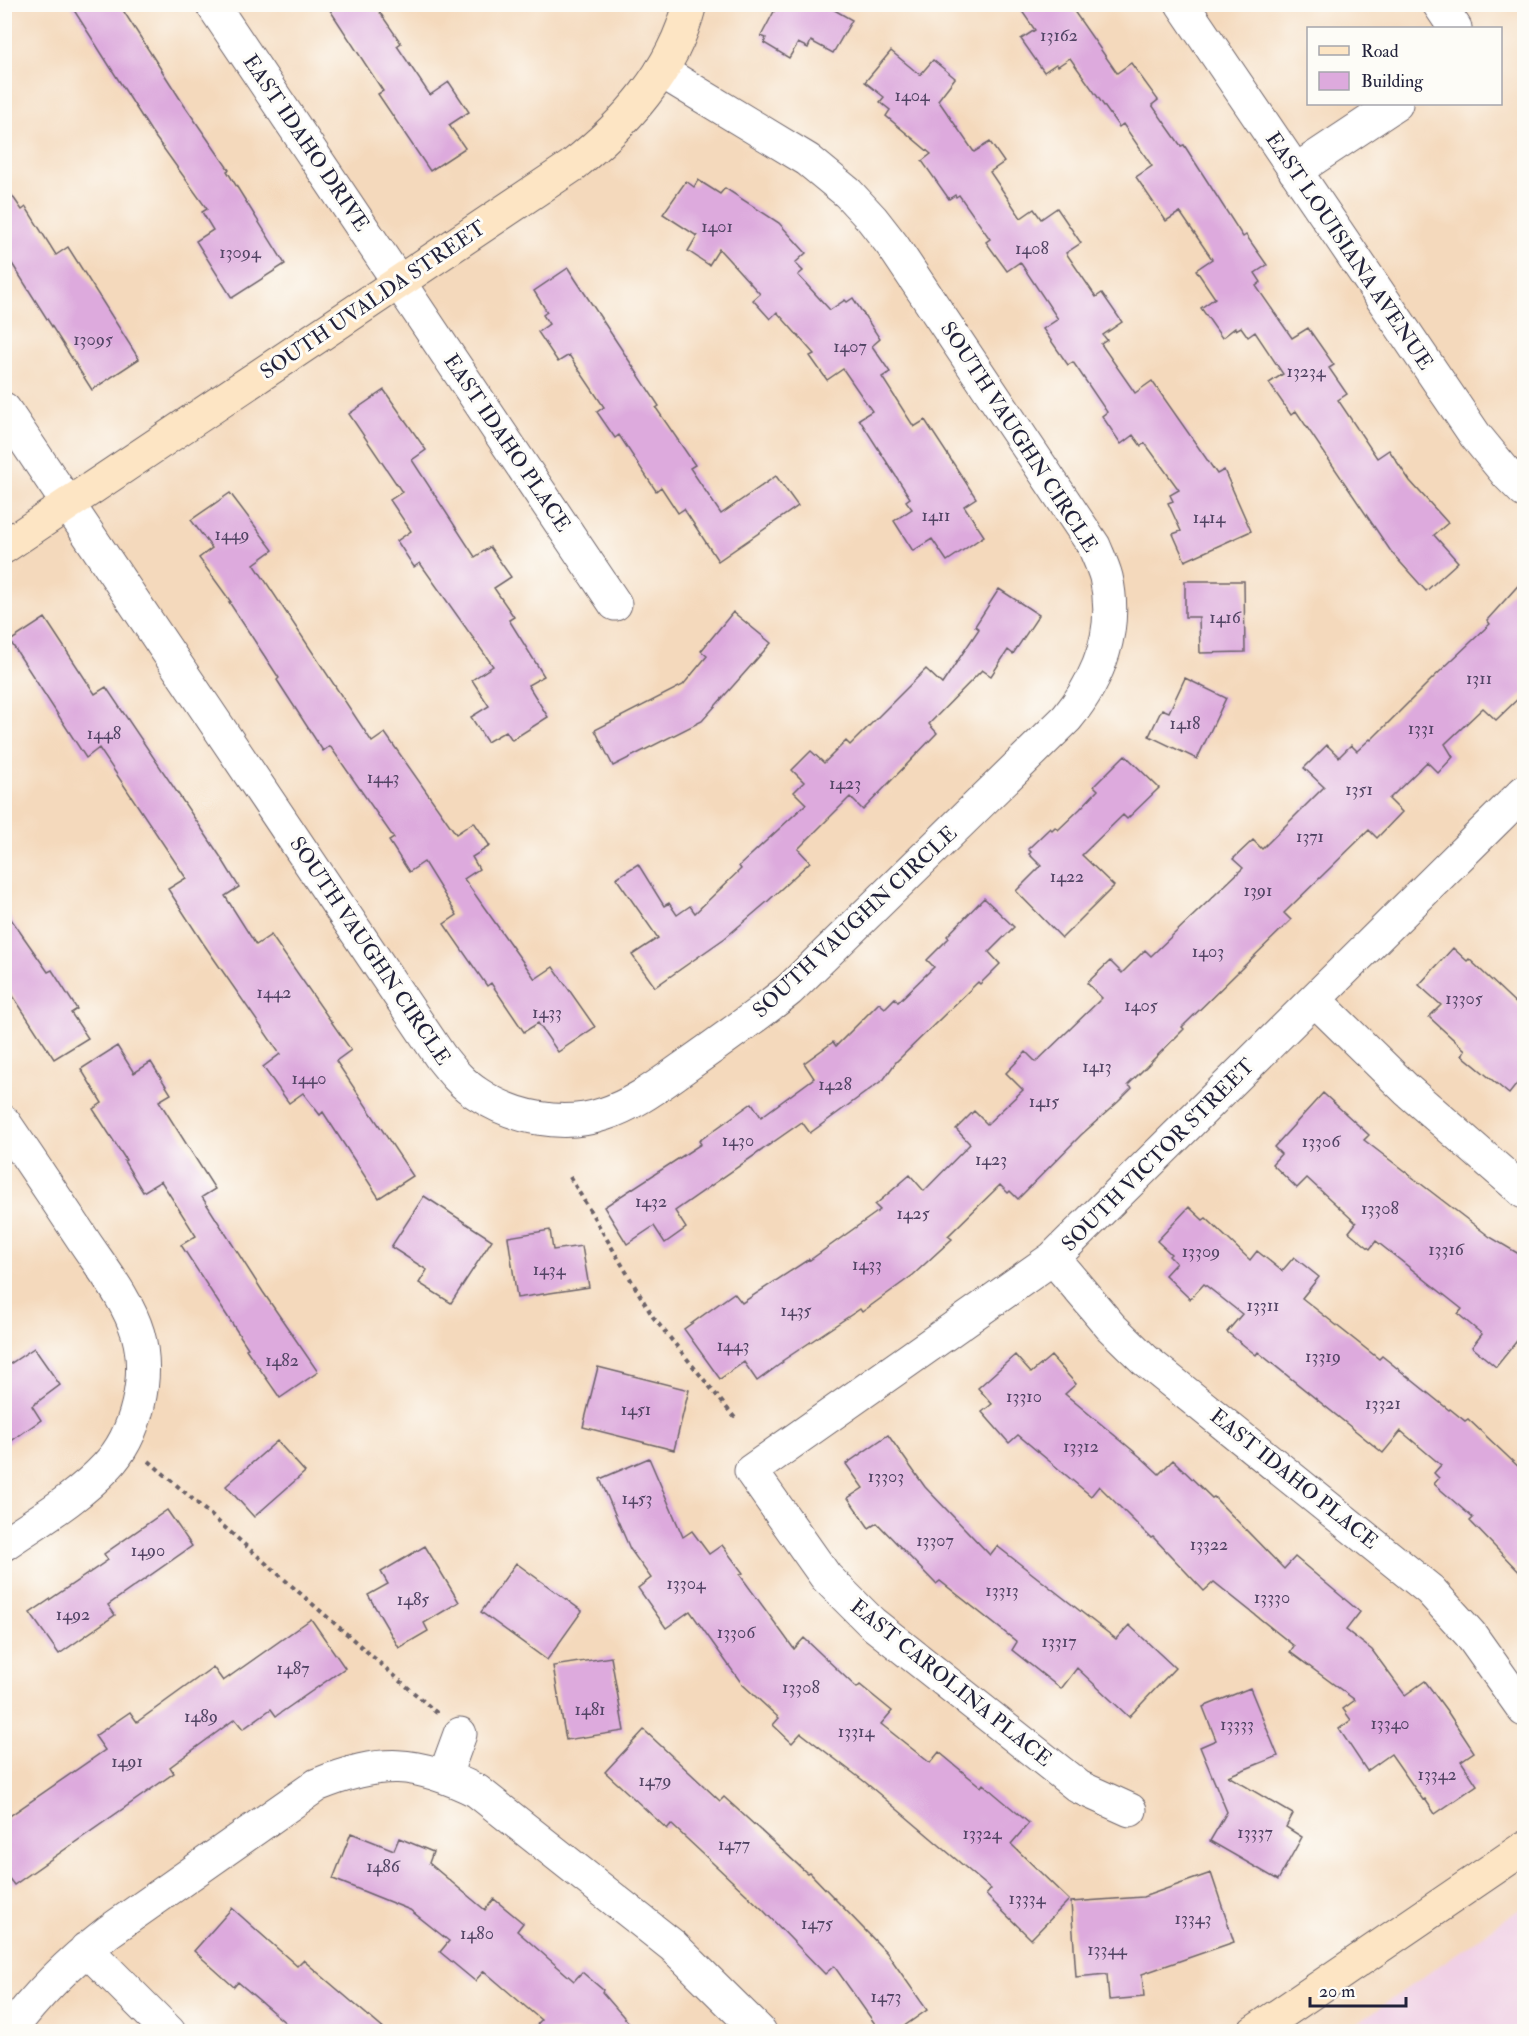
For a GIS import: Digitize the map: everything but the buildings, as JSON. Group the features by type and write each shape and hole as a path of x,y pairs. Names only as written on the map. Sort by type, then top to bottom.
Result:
{"street":[{"name":"EAST IDAHO DRIVE","path":"212,4 399,282"},
{"name":"SOUTH UVALDA STREET","path":"4,547 572,166 595,148 639,104 661,71 672,51 690,4"},
{"name":"EAST LOUISIANA AVENUE","path":"1182,4 1475,435 1519,474"},
{"path":"1439,4 1454,27"},
{"name":"SOUTH VAUGHN CIRCLE","path":"4,409 454,1074 477,1094 511,1112 541,1119 572,1120 602,1115 631,1104 740,1029 789,990 1067,718 1097,673 1107,645 1110,606 1105,575 1094,546 893,246 872,219 848,193 808,160 661,71"},
{"path":"1295,171 1394,105"},
{"name":"EAST IDAHO PLACE","path":"399,282 615,604"},
{"name":"SOUTH VICTOR STREET","path":"751,1471 1053,1258 1524,792"},
{"path":"1315,1000 1407,1090 1524,1192"},
{"path":"4,1122 124,1299 138,1335 142,1373 136,1412 125,1440 108,1466 79,1492 4,1544"},
{"name":"EAST IDAHO PLACE","path":"1053,1258 1111,1327 1145,1360 1430,1590 1470,1634 1524,1710"},
{"name":"EAST CAROLINA PLACE","path":"751,1471 826,1577 872,1623 1079,1787 1130,1810"},
{"path":"445,1775 460,1734"},
{"path":"9,2031 38,1997 86,1949 317,1785 348,1773 380,1766 413,1767 445,1775 477,1791 673,1946 760,2031"},
{"path":"1254,2031 1524,1848"},
{"path":"86,1949 169,2031"}],"path":[{"path":"570,1177 653,1317 735,1418"},
{"path":"152,1464 418,1697"}],"shaded area":[{"path":"1524,1906 1524,2031 1346,2031"}]}
